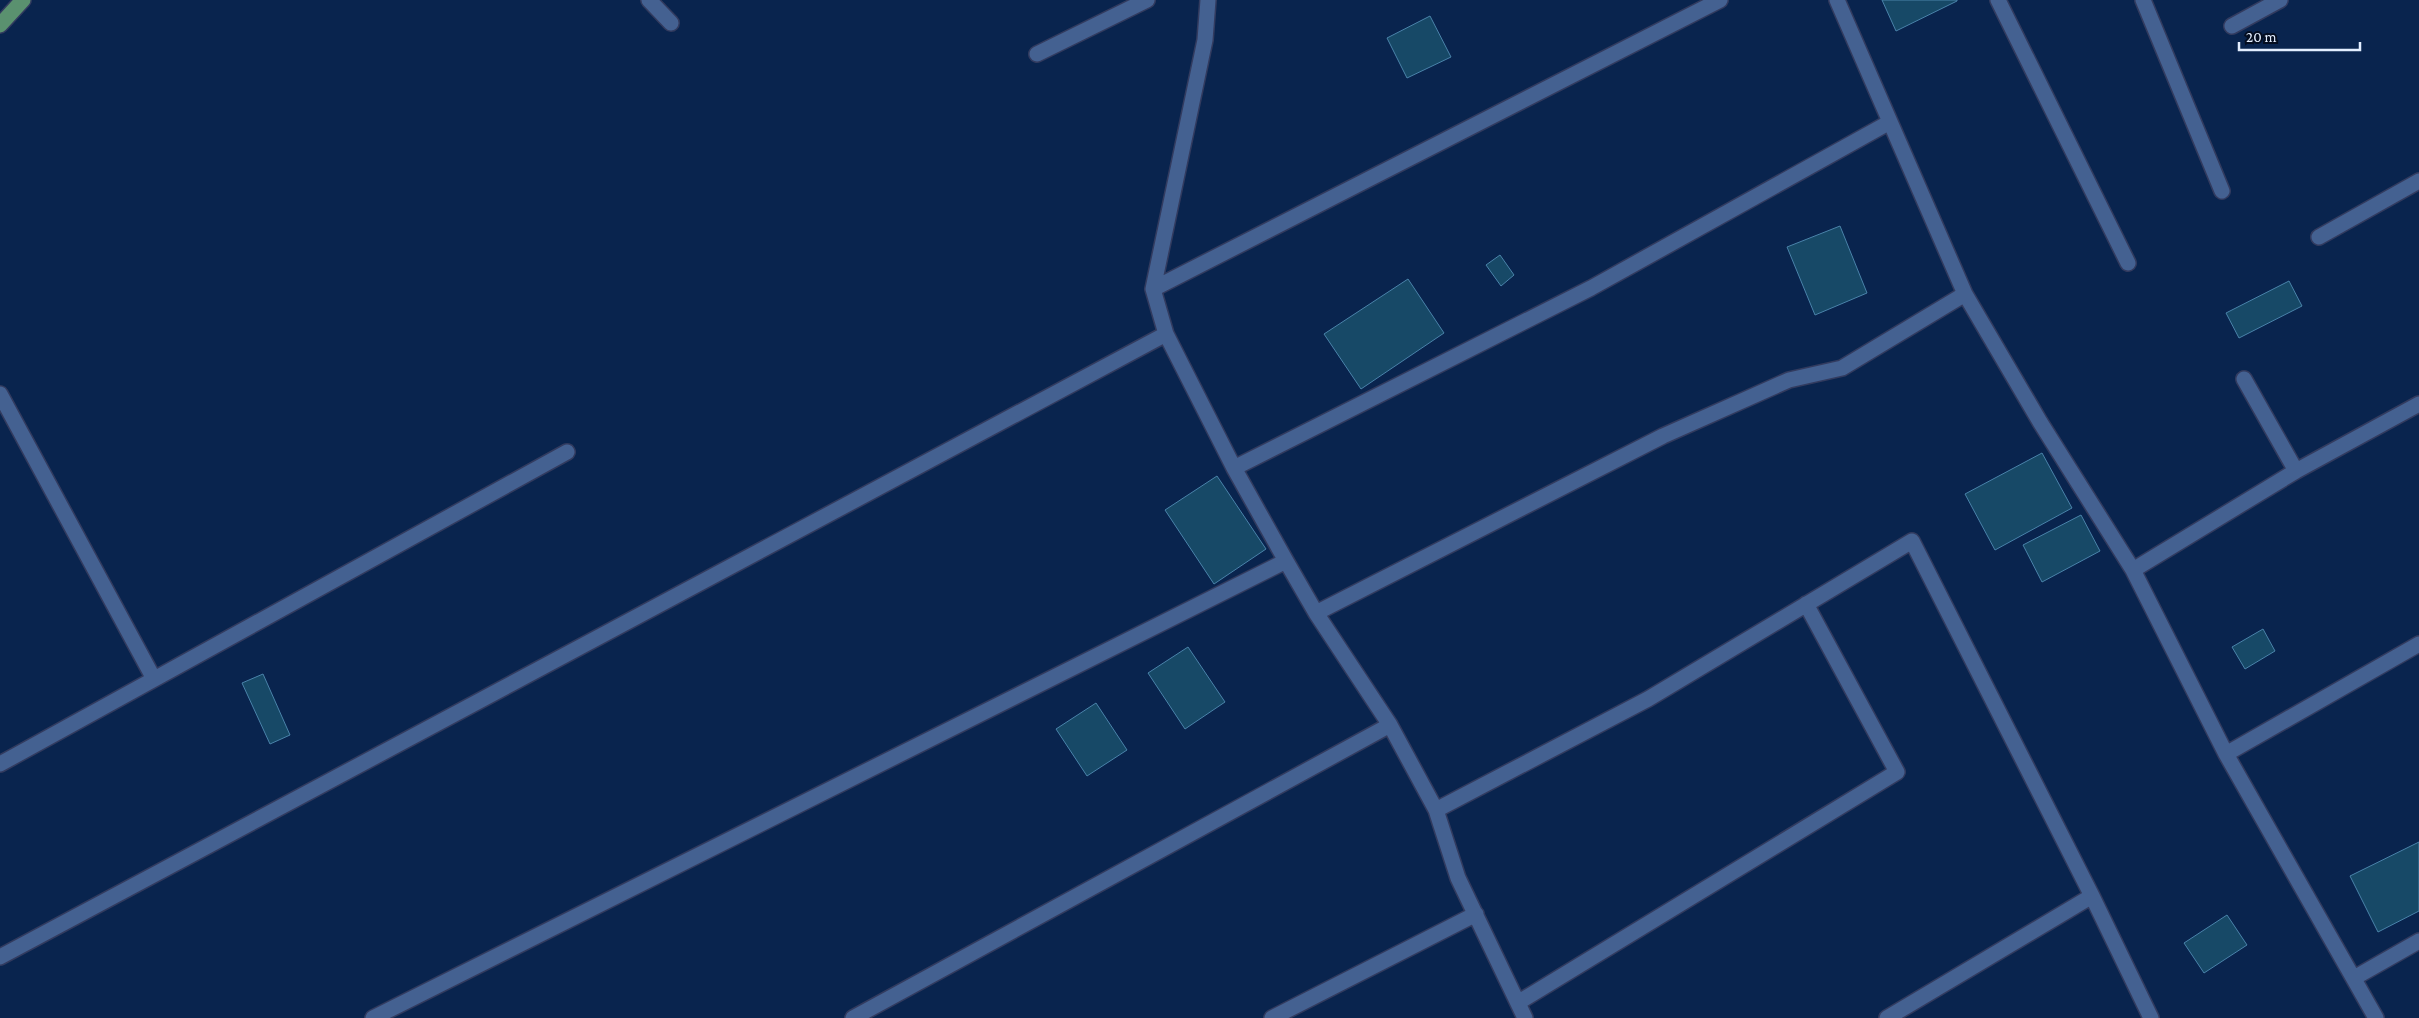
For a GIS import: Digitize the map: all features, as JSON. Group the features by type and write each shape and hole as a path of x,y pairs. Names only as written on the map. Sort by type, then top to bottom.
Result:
{"main road":[{"path":"0,25 23,0"}],"street":[{"path":"649,0 671,23"},
{"path":"1037,54 1147,0"},
{"path":"1208,0 1205,40 1154,289 1166,334 1234,468 1286,561 1316,613 1390,726 1436,810 1458,878 1526,1018"},
{"path":"1154,289 1720,0"},
{"path":"1837,0 1965,294 2040,422 2133,570 2226,754 2376,1018"},
{"path":"1998,0 2128,264"},
{"path":"2143,0 2222,191"},
{"path":"2232,26 2280,0"},
{"path":"1234,468 1591,288 1890,122"},
{"path":"2319,237 2419,181"},
{"path":"1316,613 1663,436 1789,380 1842,368 1965,294"},
{"path":"0,957 1166,334"},
{"path":"2244,379 2296,471"},
{"path":"0,394 154,679"},
{"path":"2133,570 2296,471 2419,404"},
{"path":"0,764 567,452"},
{"path":"1436,810 1648,699 1912,541 2092,896 2151,1018"},
{"path":"373,1018 1286,561"},
{"path":"1519,1002 1897,772 1806,604"},
{"path":"2226,754 2419,644"},
{"path":"853,1018 1390,726"},
{"path":"1887,1018 2092,896"},
{"path":"1272,1018 1476,914"},
{"path":"2354,978 2419,941"}],"building":[{"path":"1882,0 1957,0 1957,1 1896,31"},
{"path":"1430,16 1451,57 1407,78 1387,38"},
{"path":"1840,226 1867,293 1815,315 1787,247"},
{"path":"1500,255 1514,275 1501,286 1486,265"},
{"path":"1408,279 1444,333 1361,389 1324,334"},
{"path":"2289,281 2302,306 2239,338 2226,313"},
{"path":"2042,453 2072,508 1995,550 1965,494"},
{"path":"1217,476 1266,549 1214,584 1165,510"},
{"path":"2081,515 2100,551 2042,582 2023,545"},
{"path":"2263,629 2275,651 2245,669 2232,647"},
{"path":"1188,647 1225,702 1185,729 1148,673"},
{"path":"263,674 290,735 270,744 242,683"},
{"path":"1096,703 1127,750 1087,776 1056,729"},
{"path":"2419,842 2419,911 2378,932 2350,876"},
{"path":"2227,915 2247,945 2204,973 2184,943"}]}
